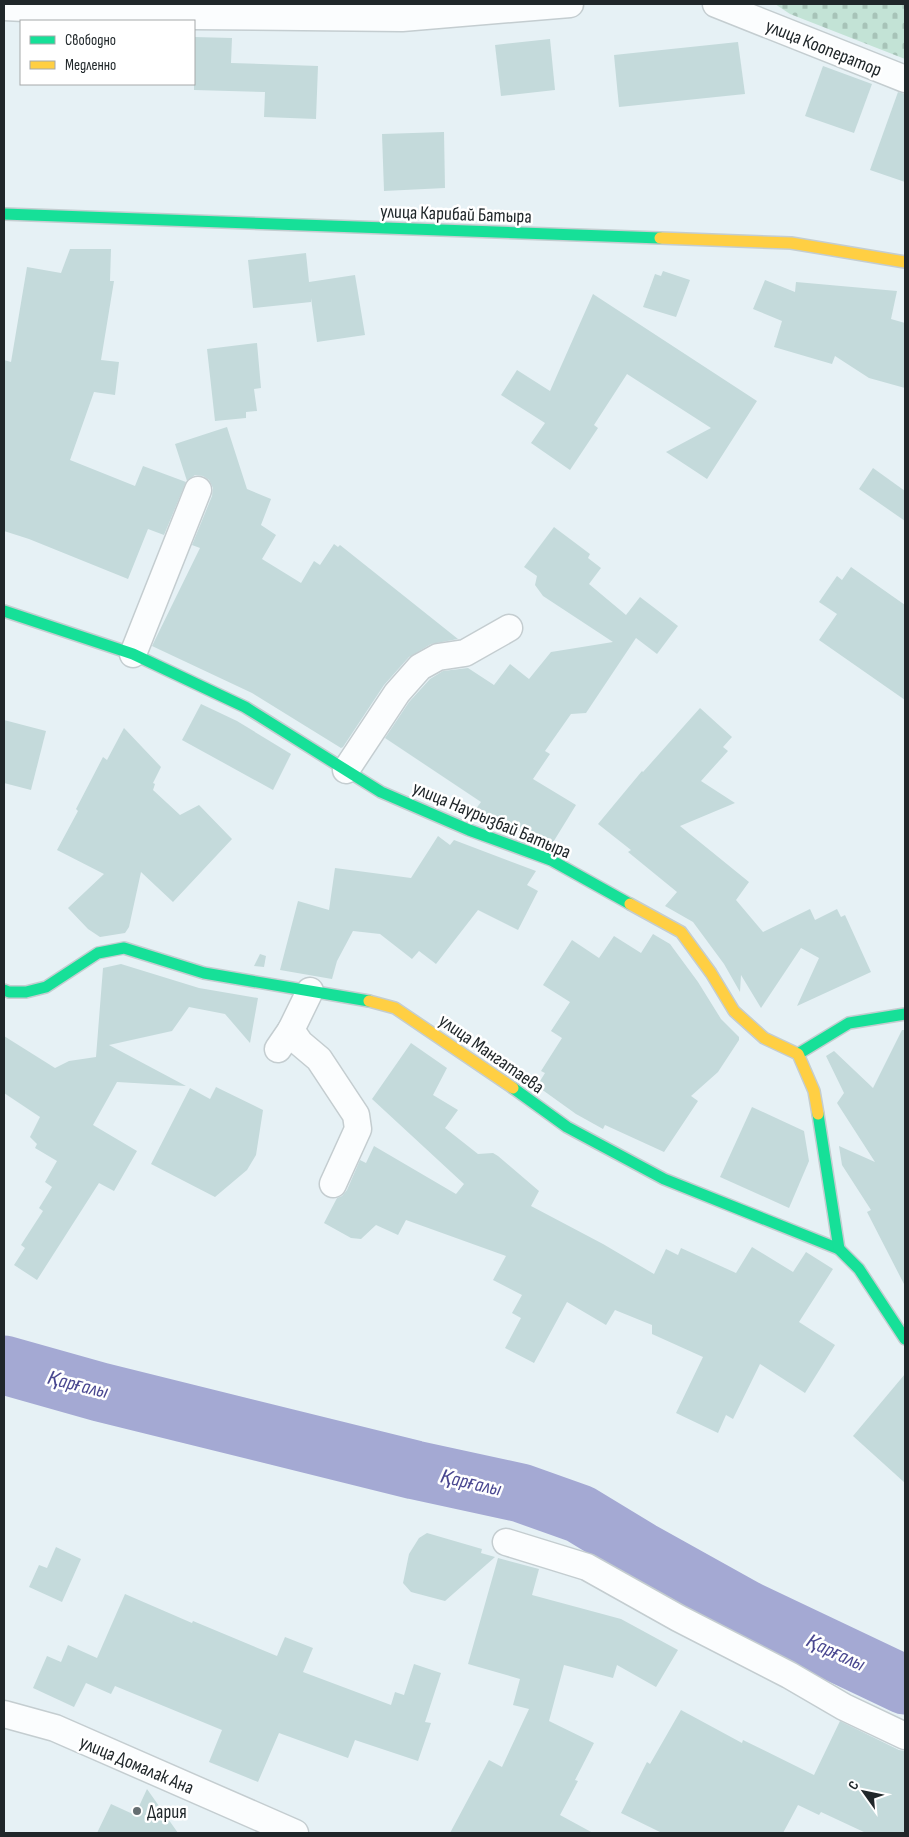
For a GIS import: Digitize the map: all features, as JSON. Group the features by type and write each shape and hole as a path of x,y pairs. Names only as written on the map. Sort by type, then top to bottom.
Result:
{"street":[{"path":"4,8 191,10 402,18 570,4"},
{"name":"улица Кооператор","path":"716,4 905,79"},
{"name":"улица Карибай Батыра","path":"4,214 791,243 905,262"},
{"path":"133,654 198,490"},
{"name":"улица Наурызбай Батыра","path":"4,611 133,654 245,707 381,792 468,830 551,860 681,932 711,972 734,1011 764,1038 798,1054"},
{"path":"346,770 397,693 420,667 438,656 465,653 509,628"},
{"name":"улица Мангатаева","path":"4,990 9,992 26,992 46,987 98,953 124,948 204,973 364,1000 395,1008 488,1070 567,1127 664,1180 839,1250 860,1269 905,1339"},
{"path":"310,991 285,1039 300,1043 319,1059 356,1115 358,1129 333,1184"},
{"path":"839,1250 814,1091 798,1054 849,1023 905,1014"},
{"path":"506,1542 587,1567 678,1618 789,1675 844,1708 905,1736"},
{"name":"улица Домалак Ана","path":"4,1714 55,1728 295,1833"}],"green space":[{"path":"775,4 905,4 905,59 790,14"}],"building":[{"path":"195,37 232,38 231,63 318,66 316,119 264,117 265,92 194,90"},
{"path":"550,39 555,90 501,96 495,45"},
{"path":"738,42 745,94 619,107 614,55"},
{"path":"823,66 872,84 854,133 805,116"},
{"path":"898,92 905,94 905,182 870,170"},
{"path":"444,132 445,188 384,191 382,134"},
{"path":"70,249 111,249 110,281 114,281 101,360 119,362 115,395 94,392 70,460 135,486 143,466 186,482 164,535 148,529 128,579 29,539 4,531 4,360 11,362 27,267 61,273"},
{"path":"306,253 309,282 355,275 365,335 317,342 311,298 311,302 253,308 248,260"},
{"path":"663,271 690,280 676,317 643,307 655,274 661,276"},
{"path":"765,280 795,292 796,282 897,291 891,319 905,323 905,388 869,378 835,356 832,364 774,347 782,321 753,309"},
{"path":"593,294 757,401 707,479 666,452 711,428 627,374 594,425 598,428 570,470 531,443 545,423 501,395 517,370 550,391"},
{"path":"257,343 261,388 254,389 257,411 246,412 246,418 215,421 207,349"},
{"path":"227,427 247,489 271,499 261,525 276,535 262,559 301,583 314,561 320,565 334,544 338,547 340,545 458,639 431,644 409,657 384,685 341,748 252,693 152,646 200,548 192,545 212,496 213,488 209,480 203,476 195,475 187,481 175,444"},
{"path":"873,468 905,491 905,521 859,489"},
{"path":"554,527 590,554 588,558 601,568 589,584 626,615 640,597 678,626 657,654 636,638 586,713 571,714 545,751 550,754 533,779 576,805 552,844 472,814 481,802 385,738 409,702 430,679 443,671 468,668 494,685 510,664 529,679 551,652 613,642 543,596 535,585 537,576 524,567"},
{"path":"851,567 905,605 905,700 819,640 837,614 819,602 837,576 842,580"},
{"path":"201,704 237,721 291,754 273,790 182,740"},
{"path":"700,708 732,737 723,747 728,751 701,781 735,803 680,826 749,882 736,900 763,932 810,909 815,920 837,909 841,917 845,915 871,972 797,1006 819,958 801,948 761,1008 741,975 740,992 724,964 693,922 665,906 677,892 628,852 631,850 598,824 642,771"},
{"path":"4,720 46,731 31,790 4,783"},
{"path":"124,728 161,767 153,783 155,784 153,790 180,815 199,805 232,839 173,902 141,872 129,927 125,933 100,937 88,929 68,908 104,874 57,850 78,811 76,809 103,757 107,760"},
{"path":"438,836 450,845 454,840 536,871 527,885 538,891 518,930 478,910 436,964 419,951 412,959 380,934 353,931 337,961 332,979 280,970 298,901 329,910 335,868 411,878"},
{"path":"653,934 670,944 698,982 721,1019 739,1037 739,1040 718,1072 691,1096 698,1101 664,1152 605,1125 603,1129 576,1114 537,1086 545,1073 541,1071 562,1038 551,1031 570,1002 543,985 572,940 599,958 614,936 641,953"},
{"path":"260,954 266,956 264,967 254,966"},
{"path":"121,964 199,988 258,998 250,1043 225,1014 189,1007 172,1031 109,1045 186,1086 117,1082 93,1125 137,1151 114,1191 99,1183 37,1280 14,1265 25,1248 21,1245 43,1211 39,1208 52,1187 45,1182 57,1161 35,1148 37,1144 30,1137 40,1117 4,1093 4,1036 55,1068 69,1061 96,1057 103,968"},
{"path":"902,1030 905,1030 905,1286 867,1212 871,1210 842,1165 839,1146 875,1162 837,1103 844,1093 826,1056 834,1051 873,1088"},
{"path":"411,1043 447,1068 433,1095 458,1110 445,1128 478,1154 493,1153 498,1156 539,1191 531,1206 603,1244 654,1274 666,1249 678,1255 681,1248 736,1273 752,1247 793,1272 806,1252 833,1269 799,1322 835,1345 805,1393 760,1364 733,1419 726,1415 718,1433 676,1413 703,1357 652,1334 652,1325 615,1310 606,1325 567,1302 534,1363 505,1348 521,1318 512,1313 522,1295 493,1280 506,1256 406,1220 398,1235 376,1225 361,1239 351,1238 324,1223 337,1198 342,1196 347,1190 360,1160 366,1163 374,1146 456,1194 464,1184 372,1099"},
{"path":"216,1087 263,1110 256,1155 247,1170 215,1197 151,1164 190,1088 210,1099"},
{"path":"752,1107 804,1131 809,1161 789,1208 720,1177"},
{"path":"905,1374 905,1483 853,1436"},
{"path":"427,1533 482,1549 481,1553 495,1557 445,1601 411,1592 403,1583 409,1554 419,1538"},
{"path":"56,1547 81,1559 62,1602 29,1587 39,1565 47,1568"},
{"path":"498,1558 539,1569 532,1595 621,1619 678,1650 656,1687 617,1665 613,1678 564,1665 549,1721 594,1743 575,1780 578,1781 560,1815 593,1833 450,1833 489,1760 502,1767 529,1709 513,1705 520,1679 468,1664"},
{"path":"125,1594 192,1623 193,1621 277,1656 285,1637 313,1648 303,1672 391,1705 395,1692 404,1695 414,1664 441,1673 425,1722 431,1723 418,1761 355,1740 348,1758 279,1733 258,1782 209,1762 222,1730 115,1686 111,1694 86,1683 74,1707 33,1688 47,1656 61,1662 68,1645 97,1658"},
{"path":"681,1710 742,1743 743,1740 814,1775 840,1721 899,1750 905,1751 905,1833 866,1833 821,1812 819,1815 798,1805 783,1833 662,1833 621,1813 647,1762 650,1764"},
{"path":"147,1789 178,1833 97,1833 111,1804 135,1815"}],"waterway":[{"name":"Қарғалы","path":"4,1365 100,1392 415,1470 521,1493 580,1514 641,1551 747,1610 905,1685"}],"traffic: fast":[{"path":"4,214 660,238"},
{"path":"4,611 133,654 245,707 381,792 469,830 551,860 630,904"},
{"path":"4,990 9,992 26,992 46,987 98,953 124,948 204,973 369,1001"},
{"path":"798,1054 849,1023 905,1014"},
{"path":"513,1088 567,1127 664,1179 839,1249 859,1269 905,1339"},
{"path":"818,1114 839,1249"}],"traffic: slow":[{"path":"660,238 791,243 905,262"},
{"path":"630,904 681,932 711,973 734,1011 764,1038 798,1054 814,1091 818,1114"},
{"path":"369,1001 395,1008 513,1088"}],"place":[{"name":"Дария","path":"137,1811"}]}
